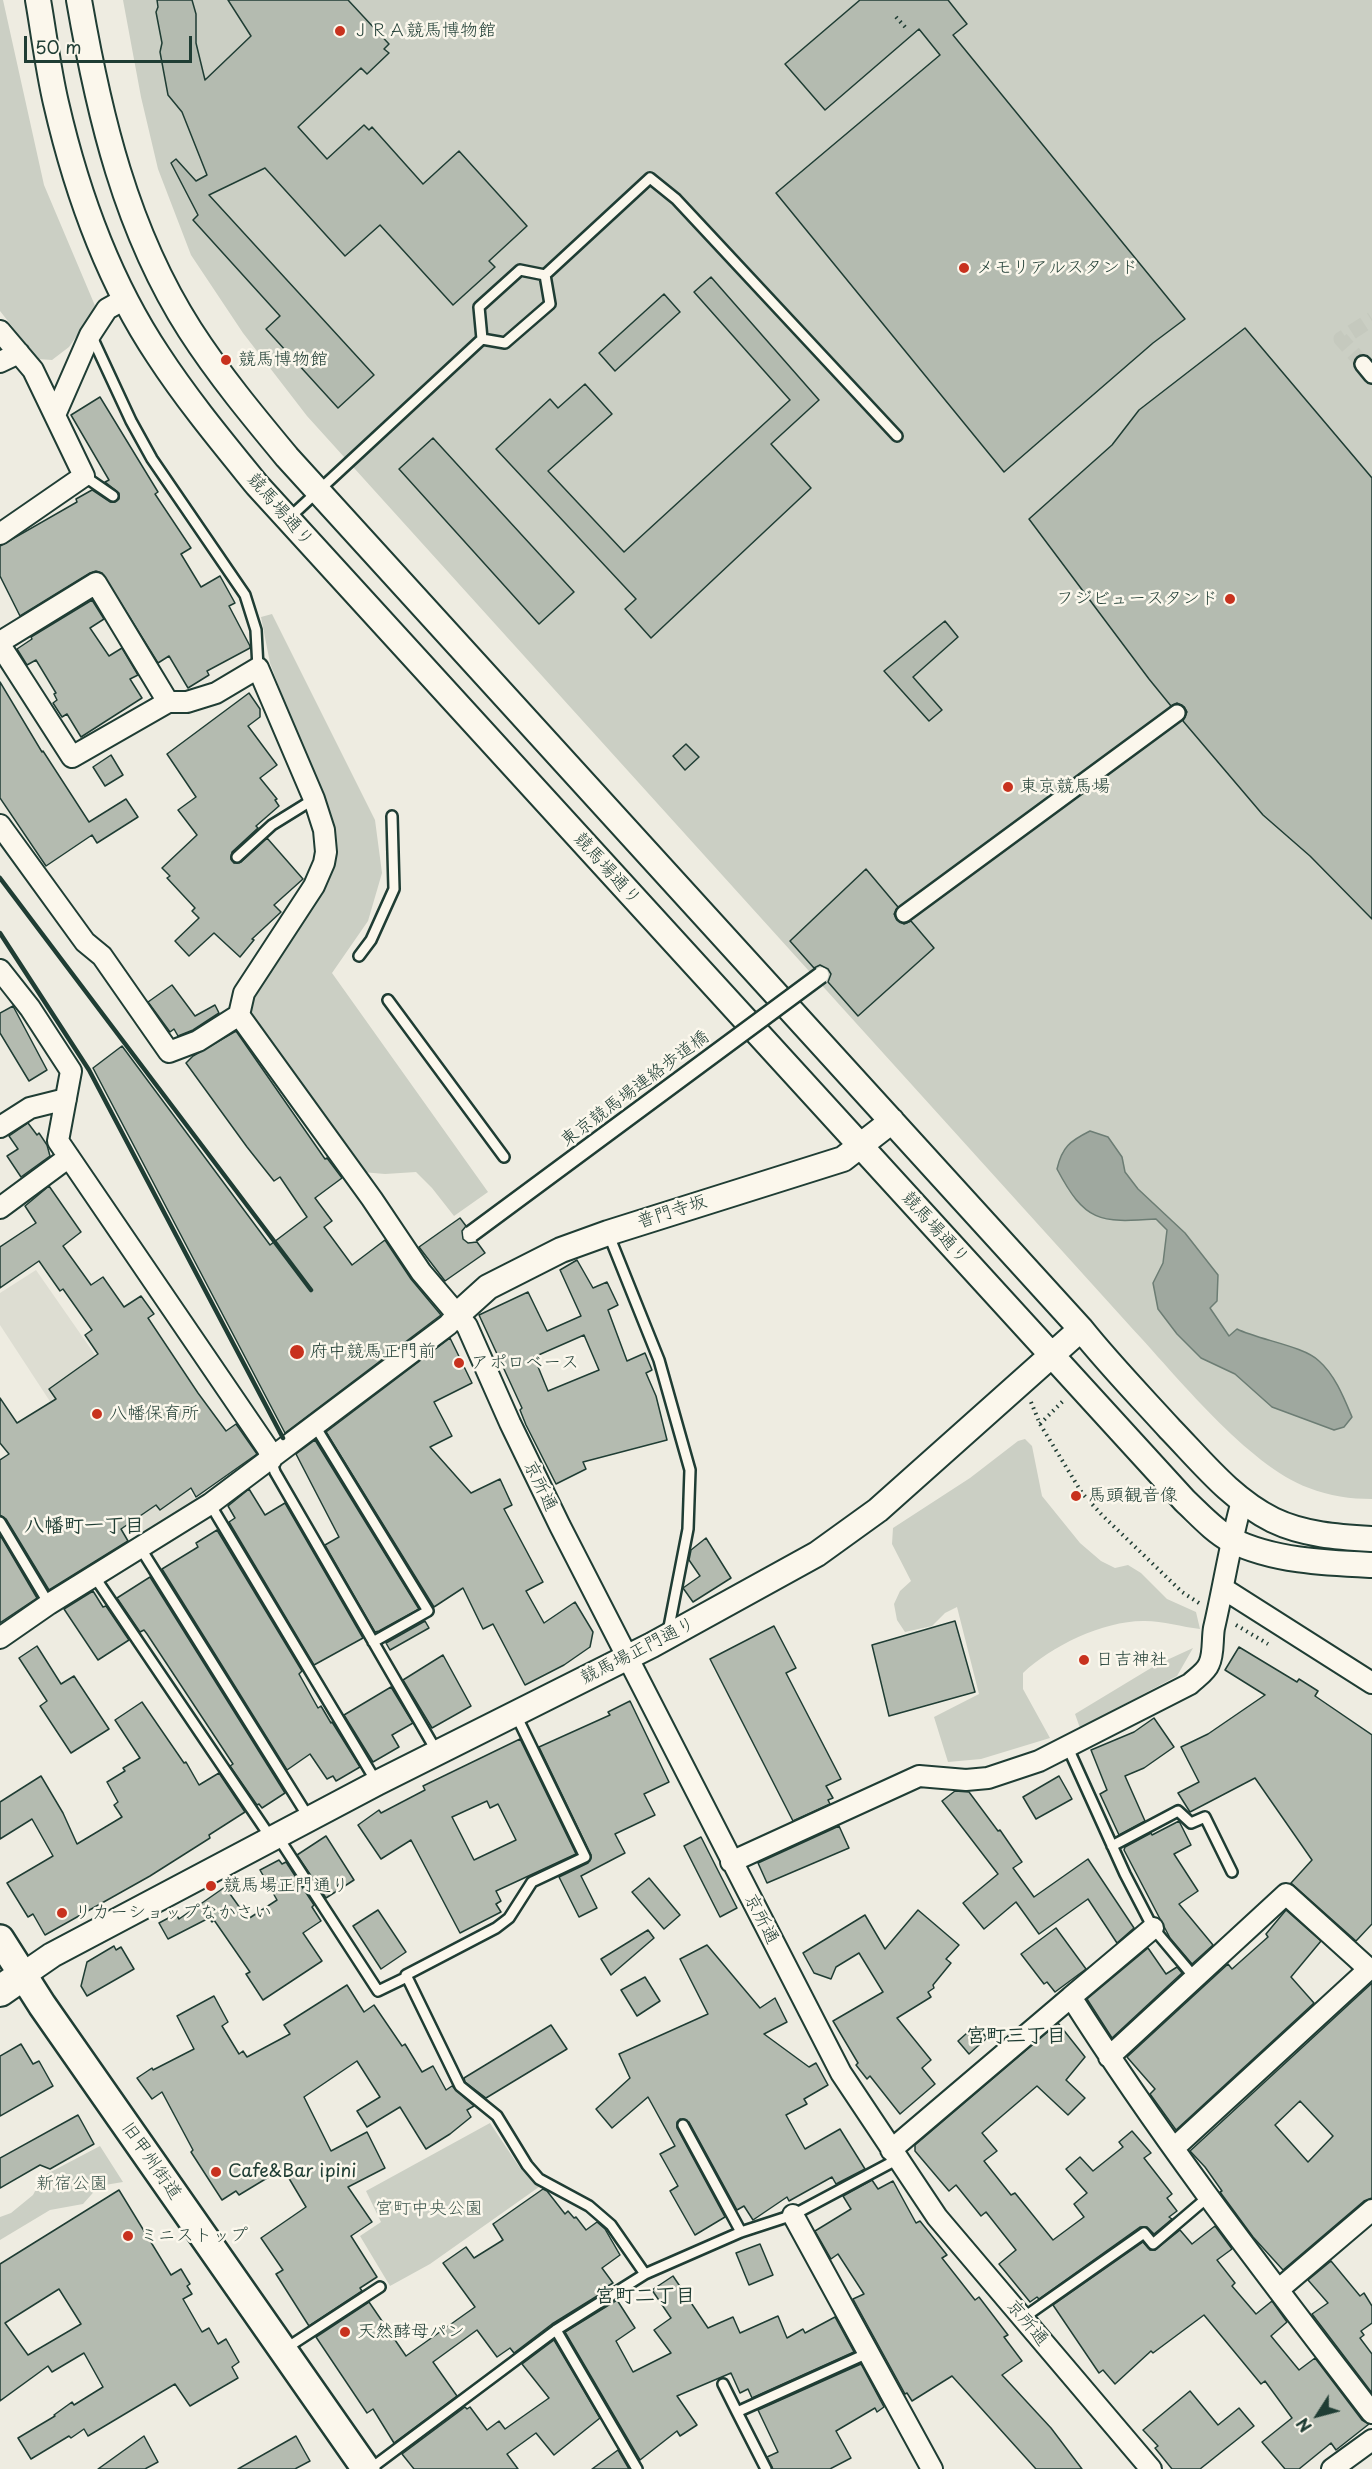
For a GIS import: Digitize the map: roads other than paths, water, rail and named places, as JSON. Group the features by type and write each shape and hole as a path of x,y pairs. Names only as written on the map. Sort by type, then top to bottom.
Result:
{"main road":[{"name":"旧甲州街道","path":"0,1939 11,1983 283,2350 368,2469"}],"street":[{"name":"競馬場通り","path":"38,0 56,102 73,167 98,236 125,299 157,354 200,414 288,520 1185,1501 1231,1540 1260,1550 1302,1560 1372,1565"},
{"path":"79,0 94,87 111,153 136,221 163,281 190,329 232,390 317,492 892,1121 1081,1329 1107,1361 1208,1469 1242,1501 1274,1521 1313,1533 1372,1539"},
{"path":"55,415 90,334 107,309 125,299"},
{"path":"0,331 33,370 84,476 0,534"},
{"path":"0,362 19,353"},
{"path":"0,825 85,942 102,956 169,1052 198,1041 239,1015 244,993 322,871 326,852 324,830 314,799 258,668 216,693 188,702 168,702 72,757 0,644 96,583 168,702"},
{"path":"904,914 1177,713"},
{"path":"566,824 597,798"},
{"path":"0,970 30,1008 70,1071 58,1141 268,1449 271,1460"},
{"name":"東京競馬場連絡歩道橋","path":"471,1234 821,975"},
{"name":"京所通","path":"239,1015 372,1199 420,1272 467,1326 515,1434 627,1658 841,2073 937,2217 1151,2469"},
{"path":"0,1127 30,1108 66,1099"},
{"name":"普門寺坂","path":"457,1315 488,1287 561,1250 843,1159 892,1121"},
{"path":"0,1208 69,1157"},
{"path":"0,1638 49,1604 141,1549 210,1504 271,1460 457,1315"},
{"name":"競馬場正門通り","path":"11,1983 52,1955 309,1818 627,1658 807,1560 869,1517 1081,1329"},
{"path":"732,1862 919,1776 966,1780 988,1778 1039,1761 1190,1684 1211,1661 1231,1540 1242,1501"},
{"path":"1224,1588 1372,1683"},
{"path":"1109,2057 1286,1894 1368,1969 1174,2148"},
{"path":"895,2154 1153,1928"},
{"path":"1071,1998 1109,2057 1208,2196 1372,2413"},
{"path":"1278,2290 1372,2210"},
{"path":"793,2215 933,2469"},
{"path":"1332,2469 1372,2440"}],"lane":[{"path":"545,275 650,178 676,200 897,436"},
{"path":"482,339 479,307 520,270 545,275"},
{"path":"482,339 505,343 550,304 545,275"},
{"path":"90,334 131,421 152,459 244,595 256,630 258,668"},
{"path":"288,520 482,339"},
{"path":"84,476 112,496"},
{"path":"237,857 272,825 314,799"},
{"path":"359,956 371,940 394,889 392,816"},
{"path":"388,1000 504,1157"},
{"path":"608,1233 659,1360 690,1470 688,1529 667,1637"},
{"path":"315,1426 428,1611 374,1642"},
{"path":"271,1460 274,1472 437,1752"},
{"path":"210,1504 377,1783"},
{"path":"0,1522 49,1604"},
{"path":"141,1549 309,1818"},
{"path":"94,1576 378,1991 496,1928 508,1918 532,1882 585,1857 515,1713"},
{"path":"1068,1748 1112,1846 1153,1928 1195,1978"},
{"path":"1112,1846 1178,1810 1191,1823 1205,1817 1232,1872"},
{"path":"407,1977 460,2086 497,2116 527,2165 539,2179 589,2206 611,2225 645,2274"},
{"path":"683,2125 741,2232"},
{"path":"368,2469 556,2330 645,2274 741,2232 793,2215 895,2154"},
{"path":"1023,2318 1143,2233 1153,2244 1208,2196"},
{"path":"283,2350 380,2288"},
{"path":"556,2330 637,2469"},
{"path":"737,2412 868,2353"},
{"path":"723,2384 766,2469"}],"tunnel":[{"path":"1363,364 1341,339 1372,319"}],"railway":[{"path":"0,878 311,1290"},
{"path":"0,933 89,1070 283,1438"}],"place":[{"name":"ＪＲＡ競馬博物館","path":"340,31"},
{"name":"メモリアルスタンド","path":"964,268"},
{"name":"競馬博物館","path":"226,360"},
{"name":"フジビュースタンド","path":"1230,599"},
{"name":"東京競馬場","path":"1008,787"},
{"name":"府中競馬正門前","path":"297,1352"},
{"name":"アポロベース","path":"459,1363"},
{"name":"八幡保育所","path":"97,1414"},
{"name":"馬頭観音像","path":"1076,1496"},
{"name":"日吉神社","path":"1084,1660"},
{"name":"競馬場正門通り","path":"211,1886"},
{"name":"リカーショップなかさい","path":"62,1913"},
{"name":"Cafe&Bar ipini","path":"216,2172"},
{"name":"ミニストップ","path":"128,2236"},
{"name":"天然酵母パン","path":"345,2332"}],"district":[{"name":"八幡町一丁目","path":"84,1526"},
{"name":"宮町三丁目","path":"1016,2036"},
{"name":"宮町二丁目","path":"645,2296"}],"park label":[{"name":"新宿公園","path":"72,2184"},
{"name":"宮町中央公園","path":"429,2209"}]}
